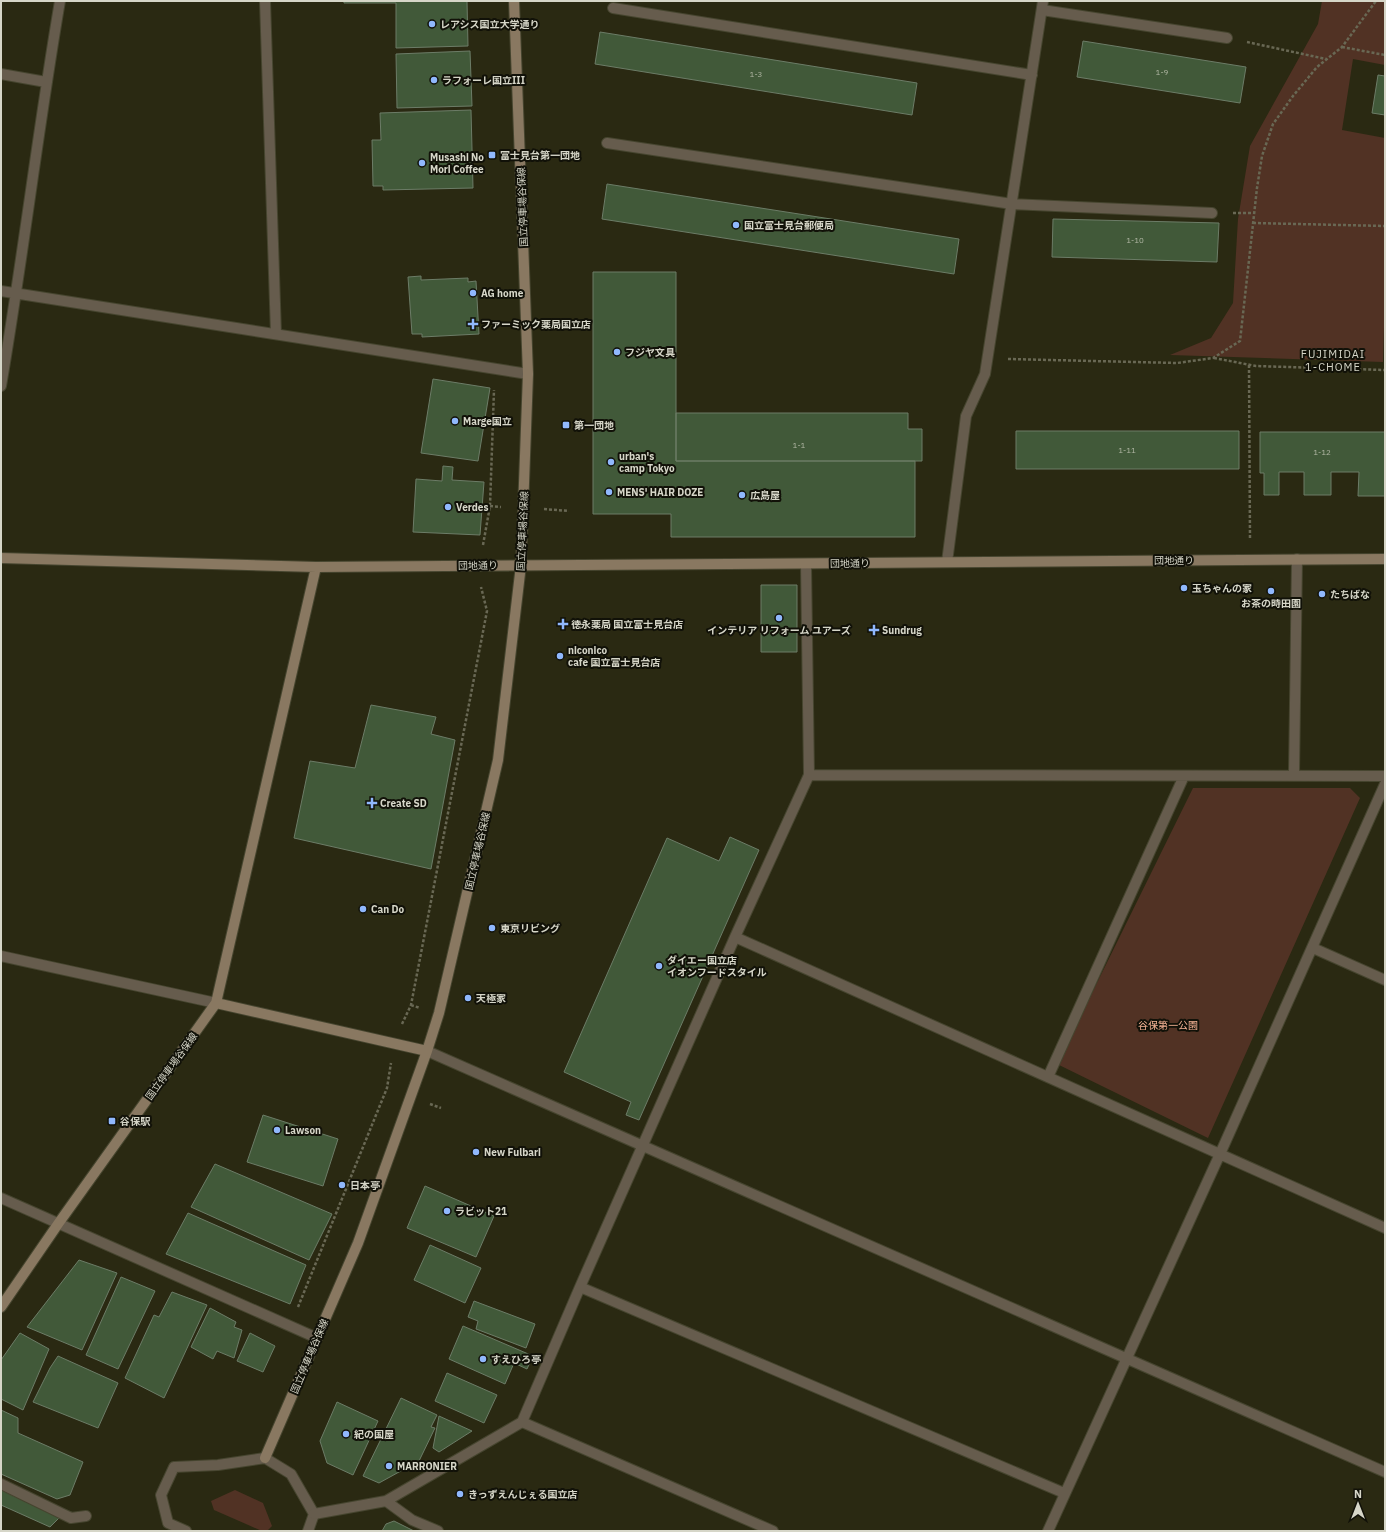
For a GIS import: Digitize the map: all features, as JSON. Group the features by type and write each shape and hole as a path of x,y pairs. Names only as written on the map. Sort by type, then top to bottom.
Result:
{"main road":[{"name":"国立停車場谷保線","path":"265,1458 358,1243 427,1051 439,1013 498,760 521,565 528,374 514,1"},
{"name":"団地通り","path":"1,558 316,567 1385,559"},
{"path":"316,567 216,1003 427,1051"},
{"name":"国立停車場谷保線","path":"1,1307 58,1224 216,1003"}],"street":[{"path":"1,386 17,293 46,82 60,1"},
{"path":"265,1 276,334"},
{"path":"947,562 966,416 985,374 1043,6 1227,38"},
{"path":"613,8 1032,75"},
{"path":"1,74 46,82"},
{"path":"607,143 1012,204 1212,212"},
{"path":"1,291 528,374"},
{"path":"1294,775 1297,559"},
{"path":"314,1514 386,1501 522,1422 642,1146 809,775 806,564"},
{"path":"809,775 1385,776"},
{"path":"1048,1077 1184,776"},
{"path":"1048,1531 1313,948 1385,784"},
{"path":"735,937 1385,1228"},
{"path":"1313,948 1385,980"},
{"path":"1,956 216,1003"},
{"path":"427,1051 1385,1472"},
{"path":"1,1198 317,1338"},
{"path":"580,1287 1064,1493"},
{"path":"522,1422 773,1531"},
{"path":"186,1531 168,1523 161,1495 174,1467 218,1466 265,1458 291,1474 314,1514 308,1531"},
{"path":"1,1484 71,1518 86,1516"},
{"path":"386,1501 412,1520 438,1531"}],"path":[{"path":"1213,358 1240,341 1262,156 1273,124 1317,66 1342,47 1376,1"},
{"path":"1227,38 1326,59"},
{"path":"1342,47 1385,55"},
{"path":"1253,223 1385,226"},
{"path":"987,359 1177,363 1213,358 1249,365 1385,370"},
{"path":"1249,365 1250,560"},
{"path":"297,1309 387,1088 394,1043 410,1005 487,611 480,581 483,541 490,506 494,390"}],"green space":[{"path":"1322,1 1385,1 1385,65 1353,59 1342,130 1385,138 1385,292 1383,362 1170,355 1211,338 1233,303 1238,219 1250,146 1318,24"},
{"name":"谷保第一公園","path":"1193,788 1350,788 1360,798 1208,1138 1057,1064"},
{"path":"235,1490 263,1503 272,1526 267,1531 262,1531 214,1510 211,1501"}],"building":[{"name":"レアシス国立大学通り","path":"344,1 467,1 468,46 396,48 396,3 344,3"},
{"path":"600,32 917,83 912,115 595,64"},
{"path":"1083,41 1246,67 1240,103 1077,77"},
{"name":"ラフォーレ国立III","path":"470,51 472,106 397,108 396,54"},
{"path":"1378,75 1385,76 1385,115 1372,113"},
{"name":"Musashi No Mori Coffee","path":"471,110 473,188 383,190 383,186 373,186 372,140 381,140 380,113"},
{"path":"607,184 959,239 954,274 602,219"},
{"path":"1053,219 1219,223 1217,262 1052,257"},
{"path":"593,272 676,272 676,461 915,461 915,537 671,537 671,514 593,514"},
{"path":"421,276 421,280 468,278 468,282 476,281 479,334 422,337 422,334 412,334 408,277"},
{"name":"Marge国立","path":"433,379 490,388 478,461 421,453"},
{"path":"676,413 908,413 908,429 922,429 922,461 676,461"},
{"path":"1016,431 1239,431 1239,469 1016,469"},
{"path":"1260,432 1385,432 1385,496 1358,496 1359,472 1331,472 1331,495 1304,495 1304,472 1279,472 1279,495 1264,495 1264,473 1260,473"},
{"name":"Verdes","path":"443,466 453,467 452,480 484,482 480,535 413,532 416,479 442,481"},
{"name":"インテリア リフォーム ユアーズ","path":"761,585 797,585 797,652 761,652"},
{"name":"Create SD","path":"371,705 436,717 431,734 455,740 431,869 294,838 310,761 355,768"},
{"name":"ダイエー国立店 イオンフードスタイル","path":"730,837 759,850 639,1120 626,1115 631,1102 564,1072 667,838 719,861"},
{"path":"263,1115 338,1139 323,1186 247,1162"},
{"path":"215,1164 332,1214 309,1260 191,1207"},
{"path":"425,1186 494,1216 476,1257 407,1228"},
{"path":"188,1213 306,1265 290,1304 166,1254"},
{"path":"430,1245 481,1268 465,1303 414,1280"},
{"path":"79,1260 117,1273 82,1350 27,1327"},
{"path":"121,1277 155,1291 118,1369 86,1355"},
{"path":"172,1292 207,1305 164,1398 125,1378 154,1315 159,1317"},
{"path":"474,1301 535,1324 526,1348 476,1329 478,1321 468,1317"},
{"path":"210,1308 236,1322 234,1327 242,1330 234,1358 217,1351 213,1359 191,1347"},
{"path":"463,1326 533,1356 527,1369 514,1363 505,1384 449,1359"},
{"path":"20,1333 49,1349 23,1410 1,1399 1,1360"},
{"path":"250,1333 275,1346 263,1372 237,1361"},
{"path":"58,1356 118,1383 98,1428 33,1402 50,1368"},
{"path":"447,1373 497,1395 484,1423 435,1401"},
{"path":"401,1398 437,1415 431,1427 435,1428 419,1461 379,1483 363,1476"},
{"path":"337,1402 378,1421 353,1475 327,1463 320,1441"},
{"path":"1,1410 18,1418 18,1433 83,1462 70,1495 57,1499 1,1474"},
{"path":"439,1416 472,1431 439,1452 433,1448"},
{"path":"1,1490 60,1517 50,1527 1,1505"},
{"path":"394,1521 414,1531 382,1531 386,1524"}],"place":[{"name":"レアシス国立大学通り","path":"432,24"},
{"name":"ラフォーレ国立III","path":"434,80"},
{"name":"富士見台第一団地","path":"492,155"},
{"name":"Musashi No Mori Coffee","path":"422,163"},
{"name":"国立富士見台郵便局","path":"736,225"},
{"name":"AG home","path":"473,293"},
{"name":"ファーミック薬局国立店","path":"473,324"},
{"name":"フジヤ文具","path":"617,352"},
{"name":"Marge国立","path":"455,421"},
{"name":"第一団地","path":"566,425"},
{"name":"urban's camp Tokyo","path":"611,462"},
{"name":"MENS' HAIR DOZE","path":"609,492"},
{"name":"広島屋","path":"742,495"},
{"name":"Verdes","path":"448,507"},
{"name":"玉ちゃんの家","path":"1184,588"},
{"name":"お茶の時田園","path":"1271,591"},
{"name":"たちばな","path":"1322,594"},
{"name":"インテリア リフォーム ユアーズ","path":"779,618"},
{"name":"徳永薬局 国立富士見台店","path":"563,624"},
{"name":"Sundrug","path":"874,630"},
{"name":"niconico cafe 国立富士見台店","path":"560,656"},
{"name":"Create SD","path":"372,803"},
{"name":"Can Do","path":"363,909"},
{"name":"東京リビング","path":"492,928"},
{"name":"ダイエー国立店 イオンフードスタイル","path":"659,966"},
{"name":"天極家","path":"468,998"},
{"name":"谷保駅","path":"112,1121"},
{"name":"Lawson","path":"277,1130"},
{"name":"New Fulbari","path":"476,1152"},
{"name":"日本亭","path":"342,1185"},
{"name":"ラビット21","path":"447,1211"},
{"name":"すえひろ亭","path":"483,1359"},
{"name":"紀の国屋","path":"346,1434"},
{"name":"MARRONIER","path":"389,1466"},
{"name":"きっずえんじぇる国立店","path":"460,1494"}],"district":[{"name":"FUJIMIDAI 1-CHOME","path":"1333,360"}]}
